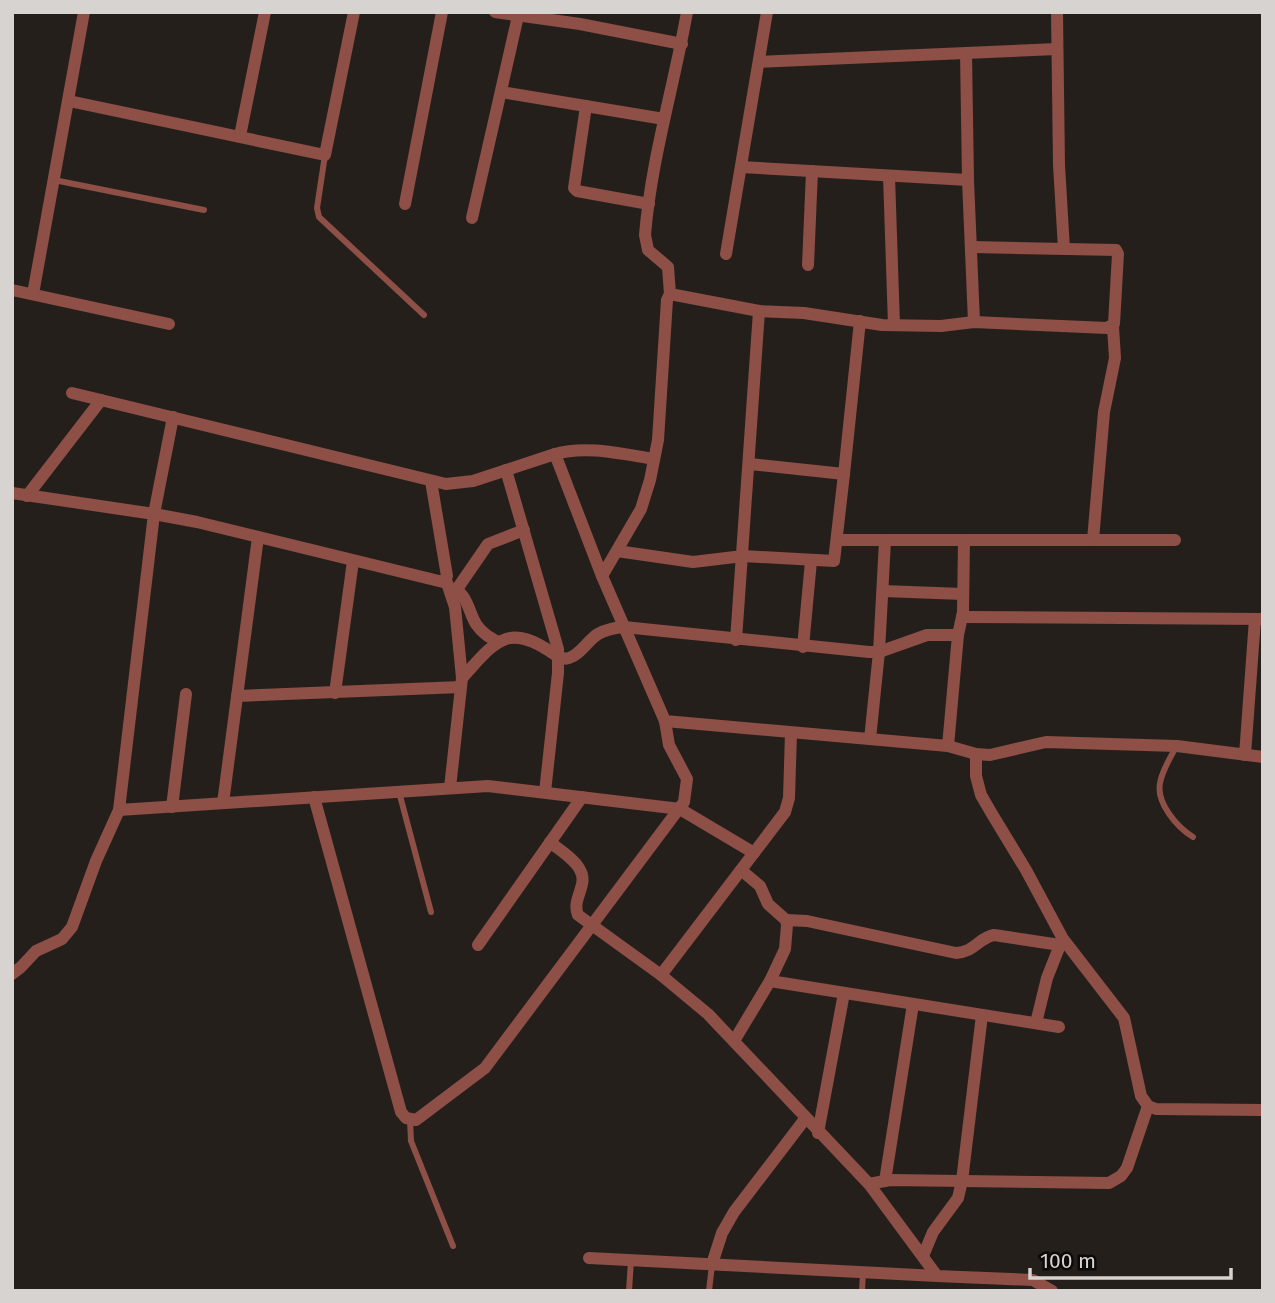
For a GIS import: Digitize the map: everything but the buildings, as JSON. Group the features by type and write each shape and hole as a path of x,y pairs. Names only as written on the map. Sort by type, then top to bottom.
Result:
{"street":[{"path":"33,294 84,12"},
{"path":"240,136 265,12"},
{"path":"69,101 324,155 355,12"},
{"path":"405,204 442,12"},
{"path":"495,12 518,16 581,18 682,44"},
{"path":"602,576 641,509 657,440 667,300 670,294 668,267 648,250 645,242 664,119 687,12"},
{"path":"726,254 767,12"},
{"path":"1057,12 1059,165 1064,249"},
{"path":"472,218 518,16"},
{"path":"760,62 1057,49"},
{"path":"965,53 974,322"},
{"path":"501,92 664,119"},
{"path":"586,106 574,188 649,204"},
{"path":"741,167 968,180"},
{"path":"808,265 812,171"},
{"path":"889,176 894,325"},
{"path":"972,247 1116,250 1118,254 1113,327 1115,358 1104,412 1093,540"},
{"path":"12,290 169,324"},
{"path":"670,294 759,310 894,325 941,326 974,322 1113,327"},
{"path":"736,640 759,310"},
{"path":"617,551 693,562 743,556 834,561 860,321"},
{"path":"72,393 431,481 460,483 555,454 585,450 654,459"},
{"path":"27,496 101,400"},
{"path":"12,974 36,951 62,939 72,927 96,861 119,810 154,514 173,417"},
{"path":"314,797 401,1112 410,1120 424,1115 485,1068 680,808 687,794 687,779 669,745 665,721 602,576 555,454"},
{"path":"750,464 844,474"},
{"path":"506,470 555,637 558,657 545,792"},
{"path":"431,481 451,586 461,683 450,788"},
{"path":"12,493 154,514 258,537 451,586 464,597 480,629 498,642"},
{"path":"451,586 488,544 524,530"},
{"path":"223,803 258,537"},
{"path":"837,540 1175,540"},
{"path":"870,739 886,541"},
{"path":"948,746 962,617 964,541"},
{"path":"335,693 353,561"},
{"path":"803,647 811,561"},
{"path":"883,591 963,594"},
{"path":"962,617 1259,619 1244,755"},
{"path":"237,696 335,693 461,683 498,642 517,636 541,644 558,657 569,659 602,632 624,627 847,652 879,652 927,635 958,635"},
{"path":"172,807 186,694"},
{"path":"665,721 948,746 975,754 1000,754 1046,741 1177,746 1263,757"},
{"path":"661,975 788,806 791,733"},
{"path":"975,754 976,776 981,795 1061,942 1124,1018 1141,1097 1156,1109 1263,1110"},
{"path":"119,810 488,786 680,808 754,853"},
{"path":"478,945 582,797"},
{"path":"550,842 580,869 583,881 575,905 576,912 661,975 708,1014 869,1184 937,1276"},
{"path":"741,870 760,886 768,904 786,920 807,921 956,953 972,950 989,935 1061,942"},
{"path":"734,1041 785,950 786,920"},
{"path":"1036,1023 1047,978 1061,942"},
{"path":"770,981 1059,1027"},
{"path":"818,1133 844,993"},
{"path":"885,1181 913,1004"},
{"path":"923,1256 933,1232 958,1198 982,1015"},
{"path":"869,1184 885,1181 1109,1183 1116,1180 1127,1168 1149,1106"},
{"path":"712,1264 734,1212 804,1118"},
{"path":"589,1258 1033,1280 1052,1291"}],"lane":[{"path":"324,155 317,208 319,217 424,315"},
{"path":"54,180 204,210"},
{"path":"1177,746 1160,781 1160,790 1175,823 1193,836"},
{"path":"399,792 431,912"},
{"path":"410,1120 411,1141 453,1246"},
{"path":"629,1291 631,1260"},
{"path":"709,1291 712,1264"},
{"path":"862,1291 863,1272"}]}
